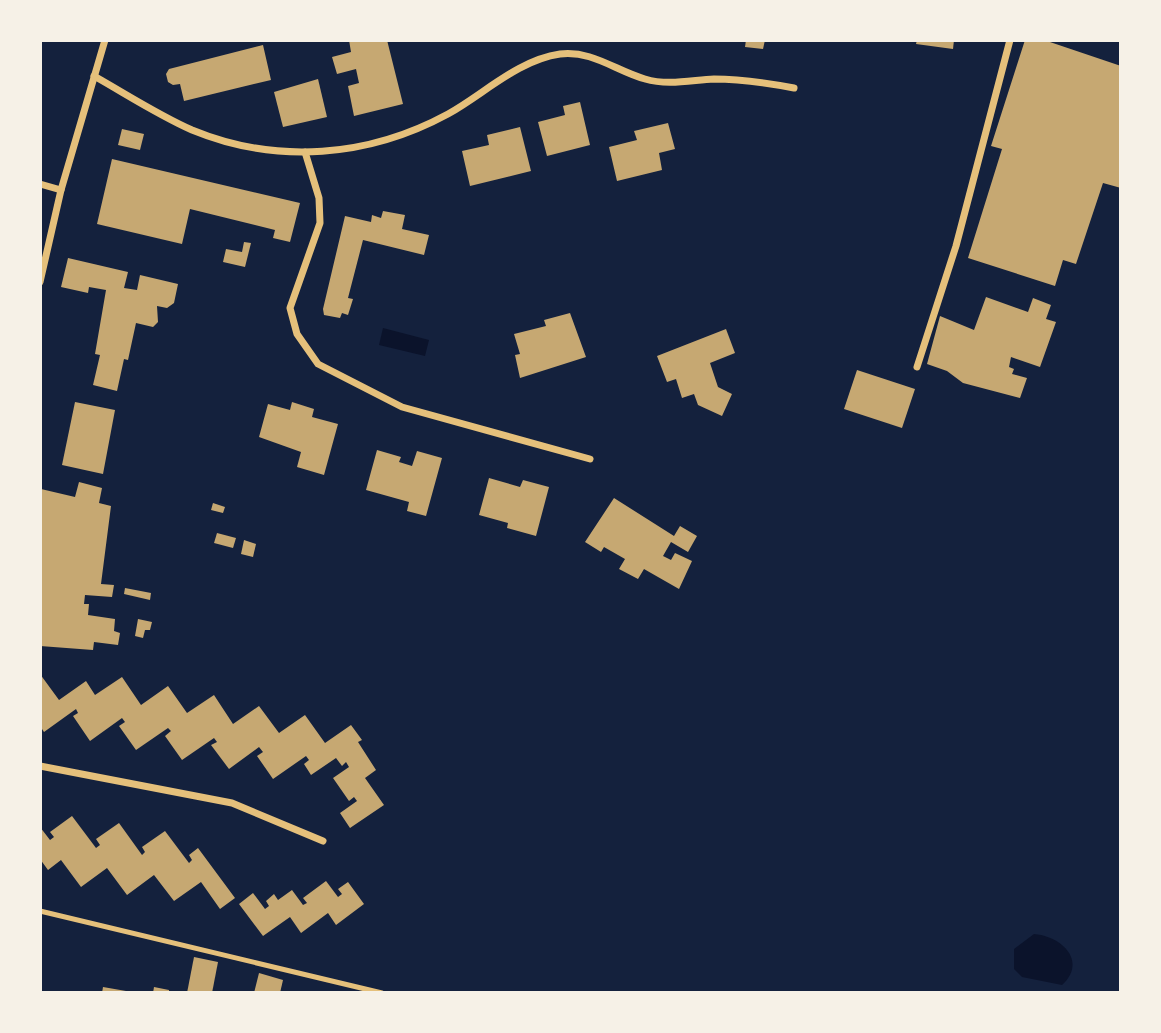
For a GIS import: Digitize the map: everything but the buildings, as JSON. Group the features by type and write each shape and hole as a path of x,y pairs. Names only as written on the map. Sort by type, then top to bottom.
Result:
{"street":[{"path":"40,282 61,190 104,40"},
{"path":"917,368 956,246 1010,40"},
{"path":"94,76 206,135 258,148 305,152 362,148 395,139 453,111 528,65 559,54 589,56 654,81 736,80 793,88"},
{"path":"305,152 319,198 320,223 290,308 297,334 318,364 402,407 590,459"},
{"path":"40,184 61,190"},
{"path":"40,766 233,803 323,841"}],"lane":[{"path":"40,911 382,993"}],"water":[{"path":"383,328 429,340 425,356 379,345"},
{"path":"1034,934 1053,939 1068,951 1072,967 1062,985 1022,977 1014,969 1014,949"}]}
